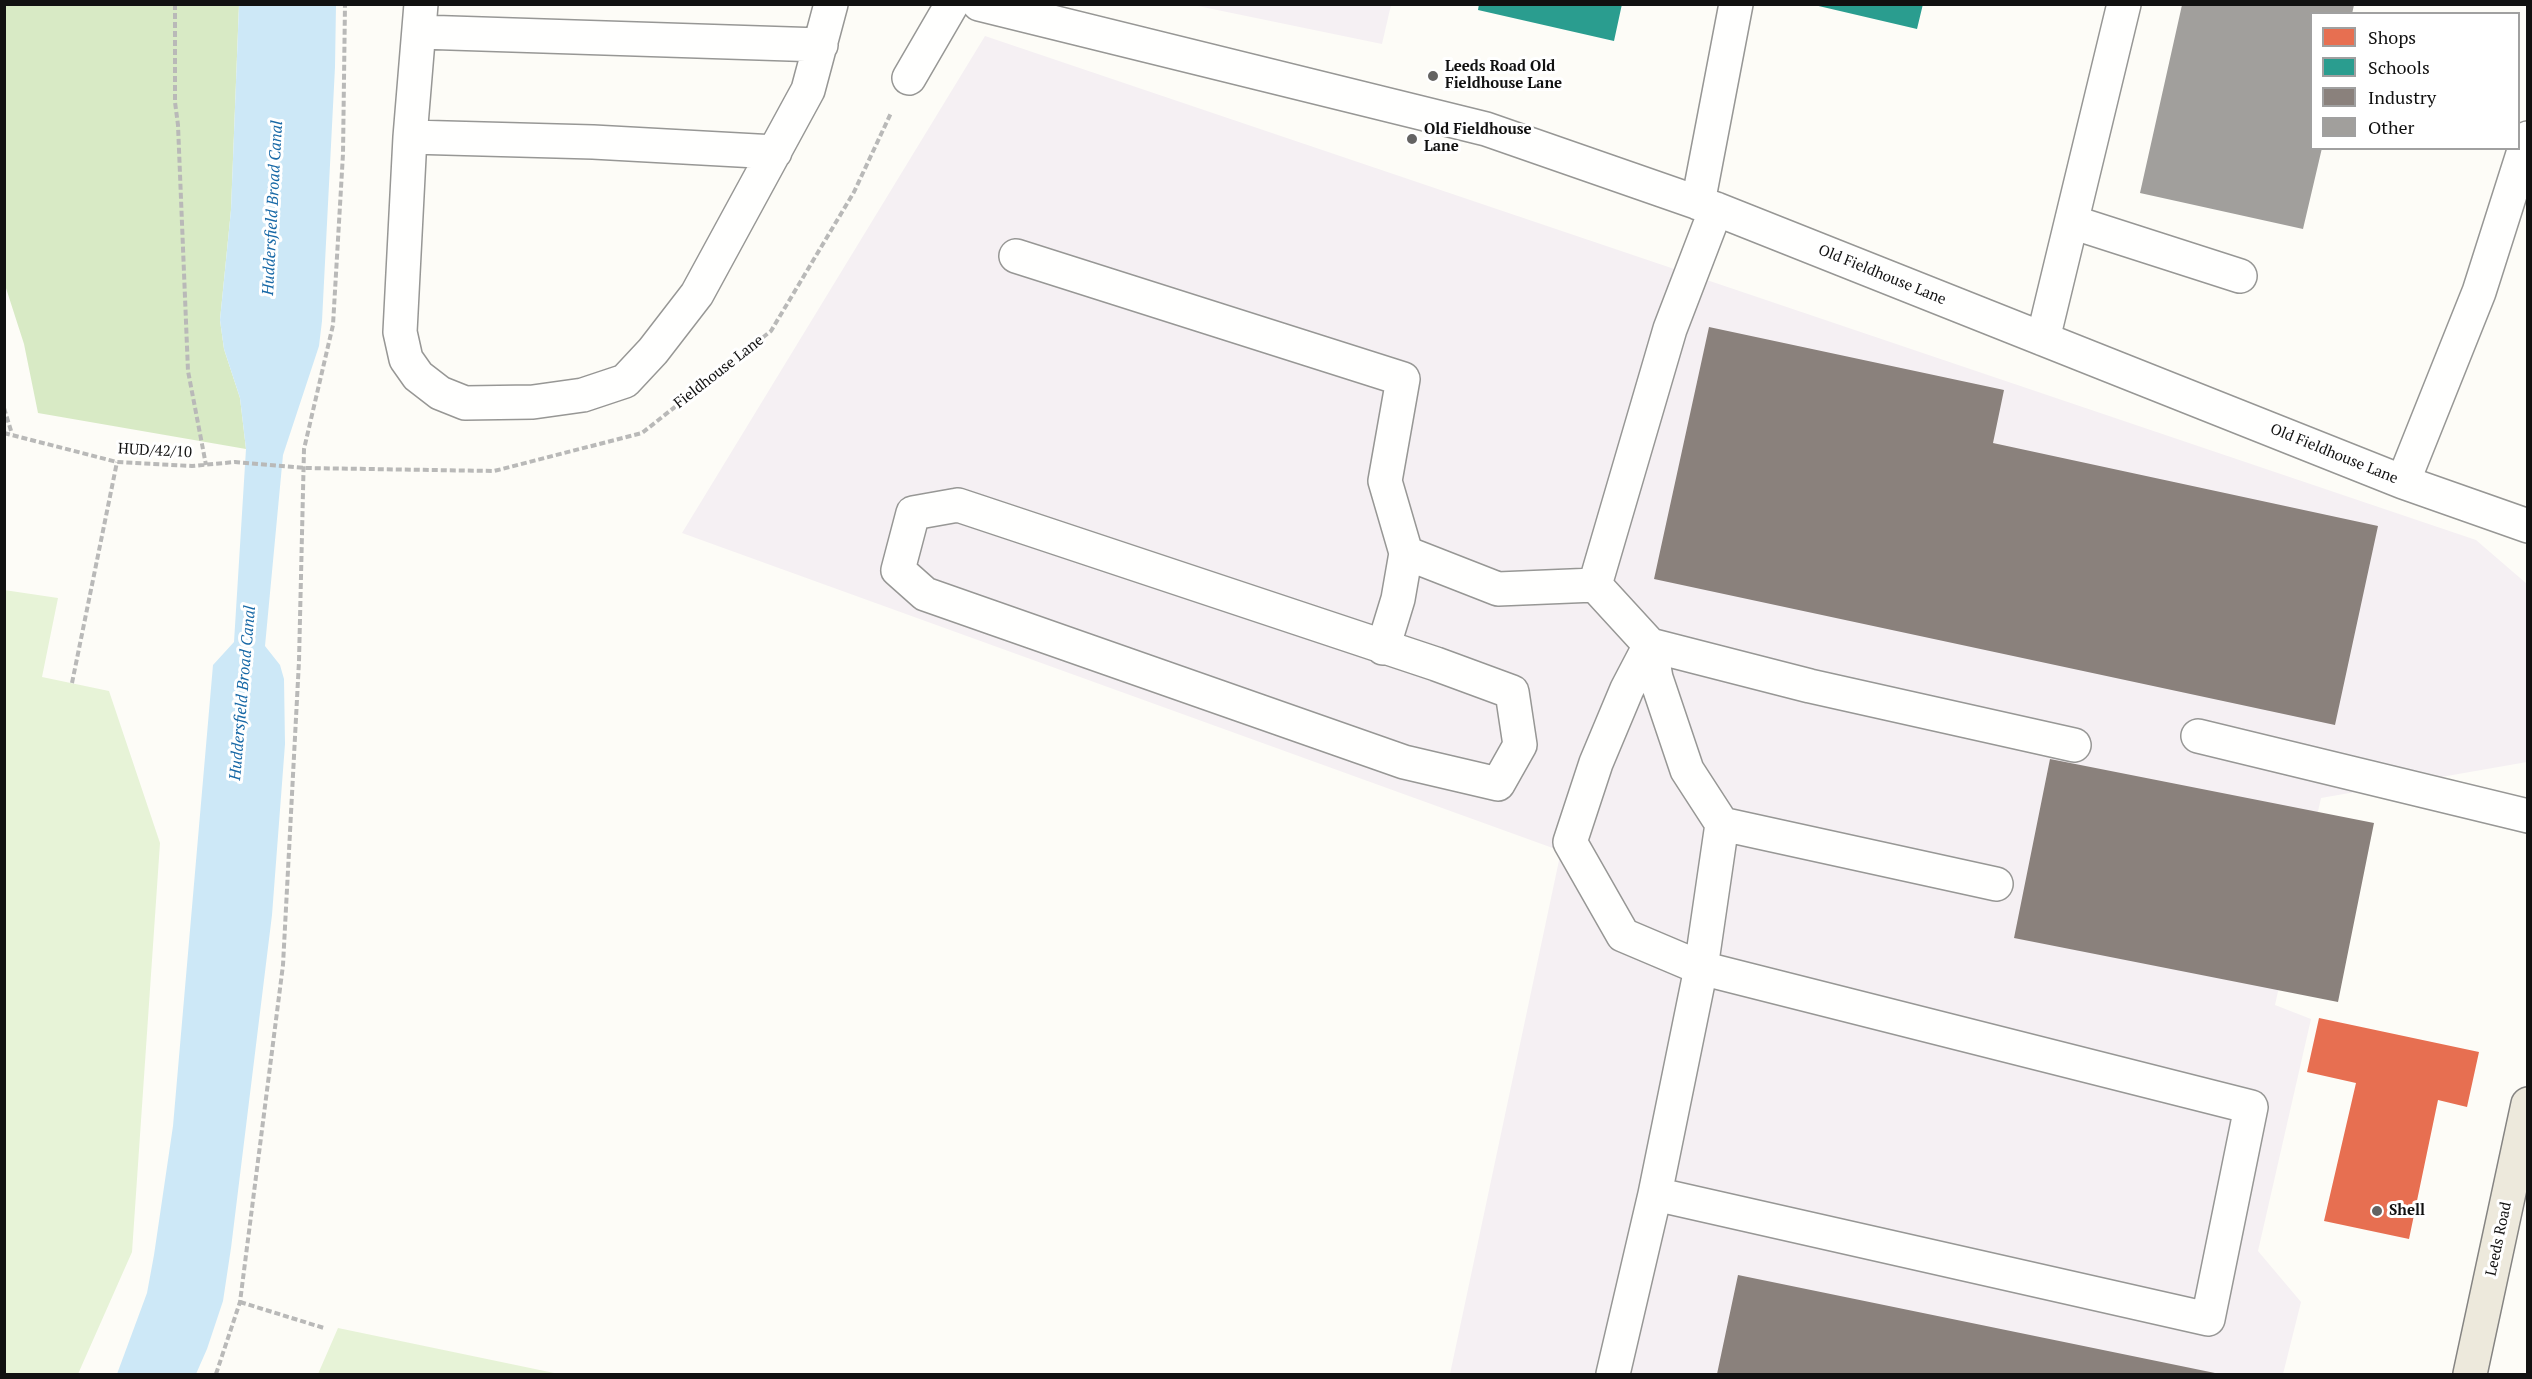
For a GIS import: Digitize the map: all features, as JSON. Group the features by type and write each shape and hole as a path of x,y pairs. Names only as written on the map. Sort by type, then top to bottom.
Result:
{"main road":[{"name":"Leeds Road","path":"2470,1374 2528,1104"}],"street":[{"path":"821,45 420,18 410,137 400,332 406,358 418,376 440,393 465,403 543,401 583,395 625,381 653,351 697,294 775,152 808,90 821,45 831,4"},
{"path":"909,78 952,4"},
{"name":"Old Fieldhouse Lane","path":"979,4 1486,129 1707,206 2403,482 2528,526"},
{"path":"1595,585 1707,206 1736,4"},
{"path":"2043,339 2124,4"},
{"path":"410,137 593,142 775,152"},
{"path":"2403,482 2480,292 2528,138"},
{"path":"2072,222 2241,276"},
{"path":"1016,256 1404,379 1385,481 1406,553 1398,600 1383,648"},
{"path":"958,505 1383,648 1436,664 1512,692 1520,745 1498,784 1404,762 924,594 898,570 913,513 958,505"},
{"path":"1406,553 1498,589 1595,585 1650,645 1656,678 1688,770 1722,824 1701,968 1655,1194 1613,1374"},
{"path":"1650,645 1810,686 2074,745"},
{"path":"1650,645 1626,689 1596,764 1570,842 1623,935 1701,968 2251,1107 2208,1319 1655,1194"},
{"path":"2198,736 2528,816"},
{"path":"1722,824 1996,884"}],"path":[{"path":"175,4 175,102 178,126 188,371 206,465"},
{"path":"216,1374 240,1302 283,965 299,661 304,449 333,324 343,154 345,4"},
{"name":"Fieldhouse Lane","path":"235,462 304,468 494,471 642,433 771,331 854,192 909,78"},
{"path":"4,408 12,434"},
{"name":"HUD/42/10","path":"4,434 12,434 117,462 206,465 235,462"},
{"path":"72,683 117,462"},
{"path":"240,1302 324,1328"}],"shaded area":[{"path":"1193,5 1391,5 1382,44"},
{"path":"985,36 2476,540 2527,584 2527,762 2321,798 2275,1005 2311,1019 2258,1251 2301,1302 2283,1374 1450,1374 1561,851 682,533"}],"green space":[{"path":"4,5 239,5 231,210 220,320 224,349 240,398 246,449 38,413 24,344 5,285"},
{"path":"4,590 58,598 42,677 109,691 160,843 132,1252 78,1374 5,1374"},
{"path":"338,1328 559,1374 318,1374"}],"water":[{"name":"Huddersfield Broad Canal","path":"239,5 336,5 322,321 319,346 283,455 265,646 280,665 284,679 285,744 272,915 231,1248 223,1301 207,1349 196,1374 117,1374 147,1293 154,1255 173,1126 213,665 234,642 246,449 240,398 224,349 220,320 231,210"}],"building: Shops":[{"path":"2319,1018 2479,1052 2467,1107 2438,1100 2409,1239 2324,1221 2356,1083 2307,1072"}],"building: Schools":[{"path":"1479,4 1622,4 1614,41 1478,10"},
{"path":"1810,4 1923,4 1917,29"}],"building: Industry":[{"path":"1709,327 2004,390 1993,443 2378,526 2335,725 1654,579"},
{"path":"2050,759 2374,823 2338,1002 2014,938"},
{"path":"1738,1275 2215,1373 2215,1374 1717,1374"}],"building: Other":[{"path":"2182,5 2354,5 2352,12 2310,12 2310,150 2322,150 2303,229 2140,193"}],"place":[{"name":"Leeds Road Old Fieldhouse Lane","path":"1433,76"},
{"name":"Old Fieldhouse Lane","path":"1412,139"},
{"name":"Shell","path":"2377,1211"}]}
